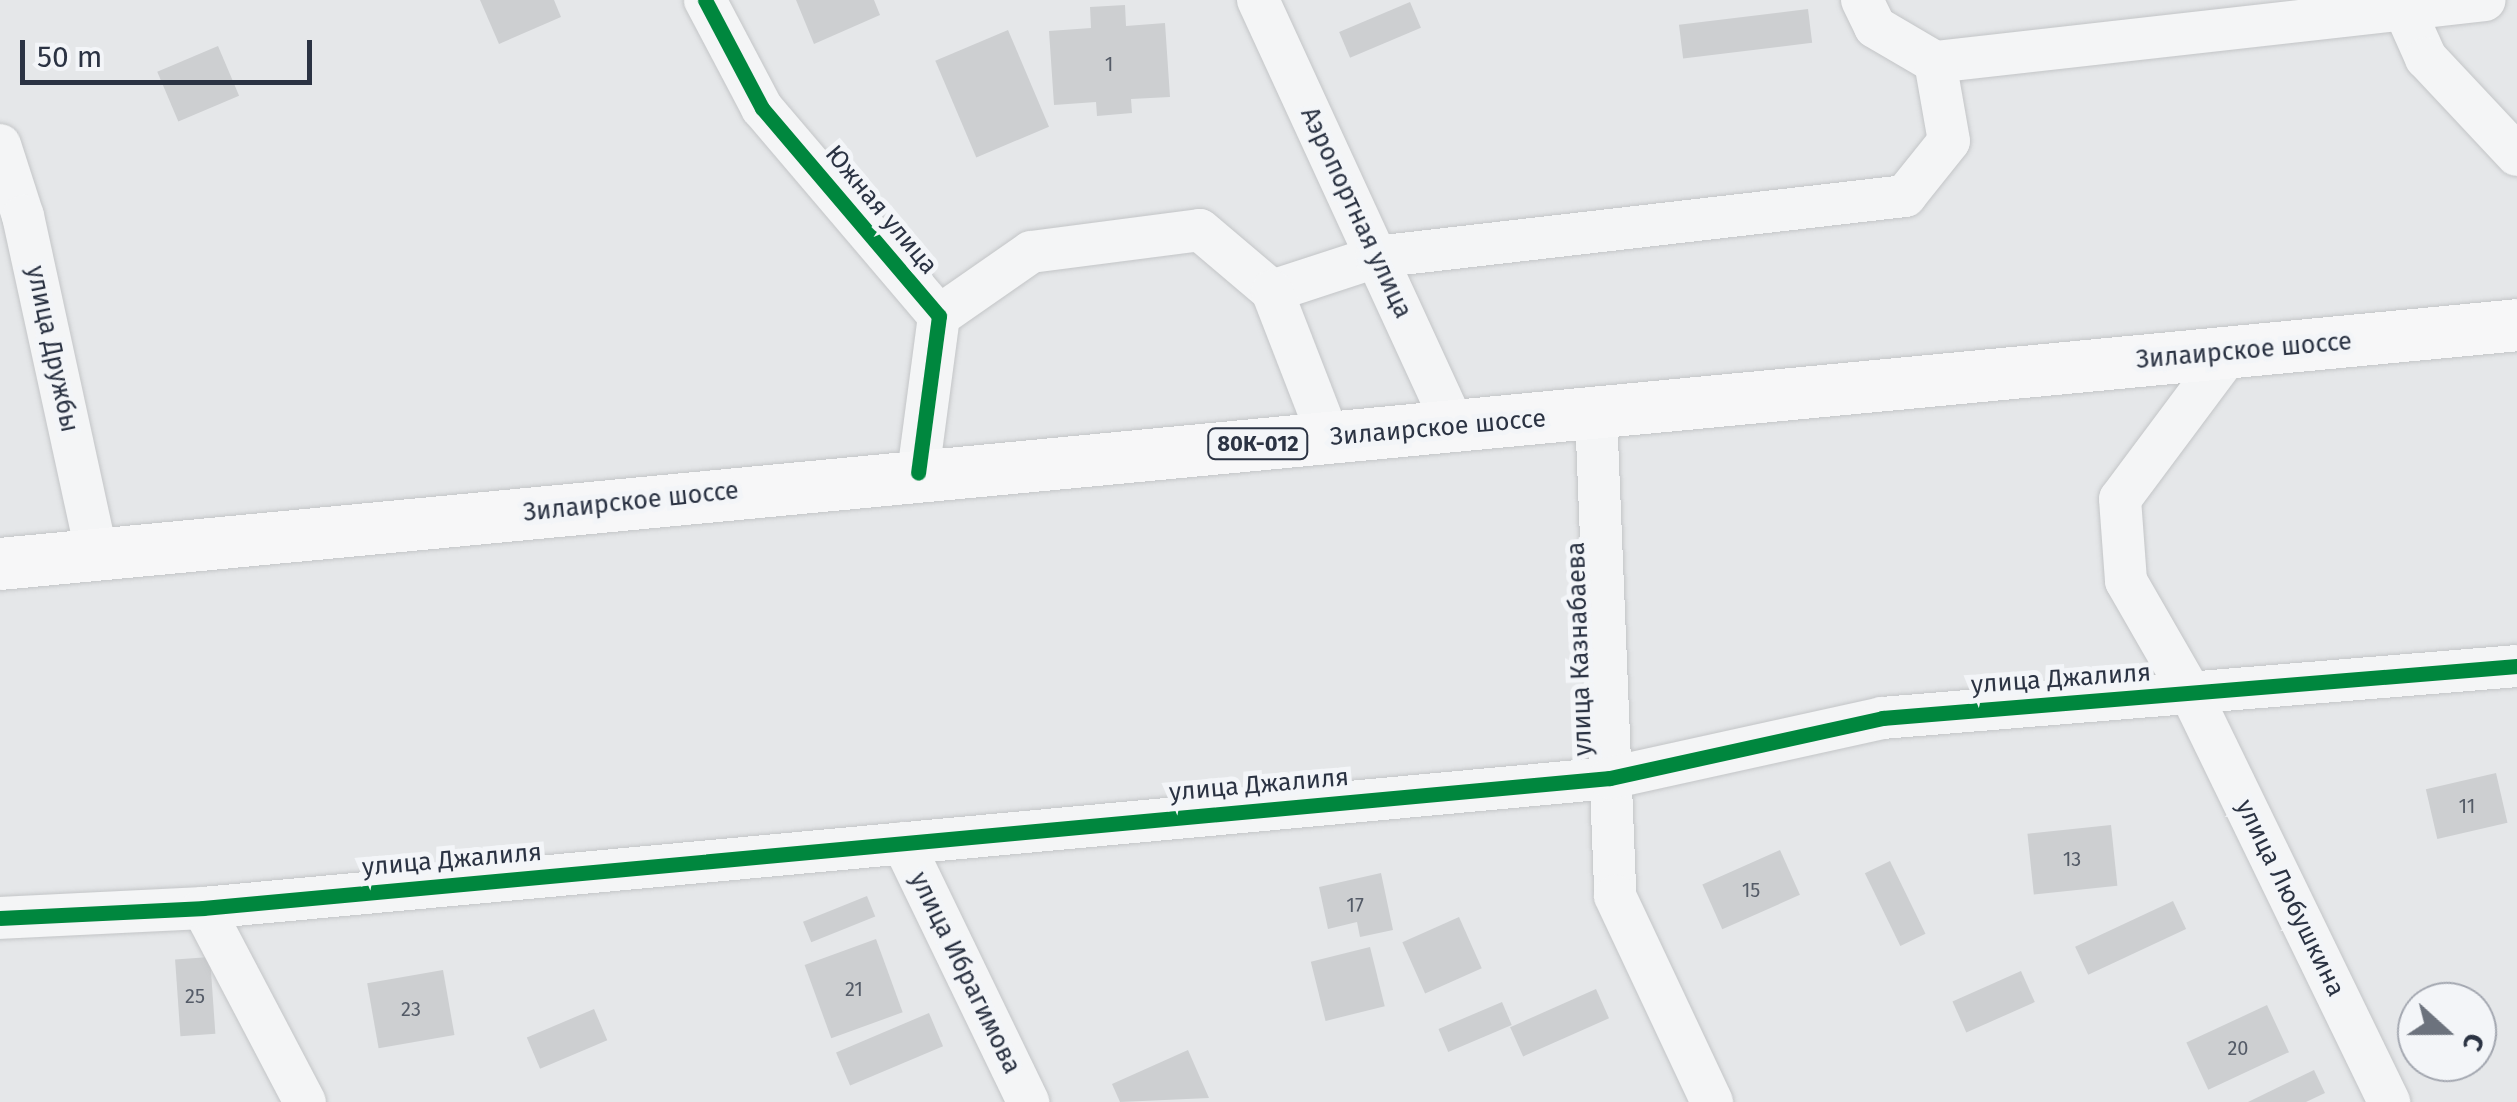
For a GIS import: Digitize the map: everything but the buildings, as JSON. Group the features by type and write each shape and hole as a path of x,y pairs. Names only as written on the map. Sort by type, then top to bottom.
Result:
{"main road":[{"name":"Зилаирское шоссе","path":"0,564 918,473 2517,325"}],"street":[{"name":"Южная улица","path":"705,0 762,108 939,316"},
{"name":"Аэропортная улица","path":"1258,0 1454,426"},
{"path":"1868,13 1935,62 2403,6 2485,0"},
{"path":"2403,6 2426,58 2517,155"},
{"path":"1272,291 1376,257 1905,196 1949,142 1935,62"},
{"name":"улица Дружбы","path":"0,145 23,216 98,554"},
{"path":"918,473 939,316 1031,252 1200,230 1272,291 1328,438"},
{"name":"улица Любушкина","path":"2229,353 2120,499 2126,582 2191,694 2389,1102"},
{"name":"улица Казнабаева","path":"1596,413 1615,896 1712,1102"},
{"name":"улица Джалиля","path":"0,918 203,908 1610,778 1882,718 2517,666"},
{"name":"улица Ибрагимова","path":"903,843 1028,1102"},
{"path":"203,908 305,1102"}],"cycle path":[{"path":"705,0 762,108 939,316 918,473"},
{"path":"0,918 203,908 1610,778 1882,718 2517,666"}]}
